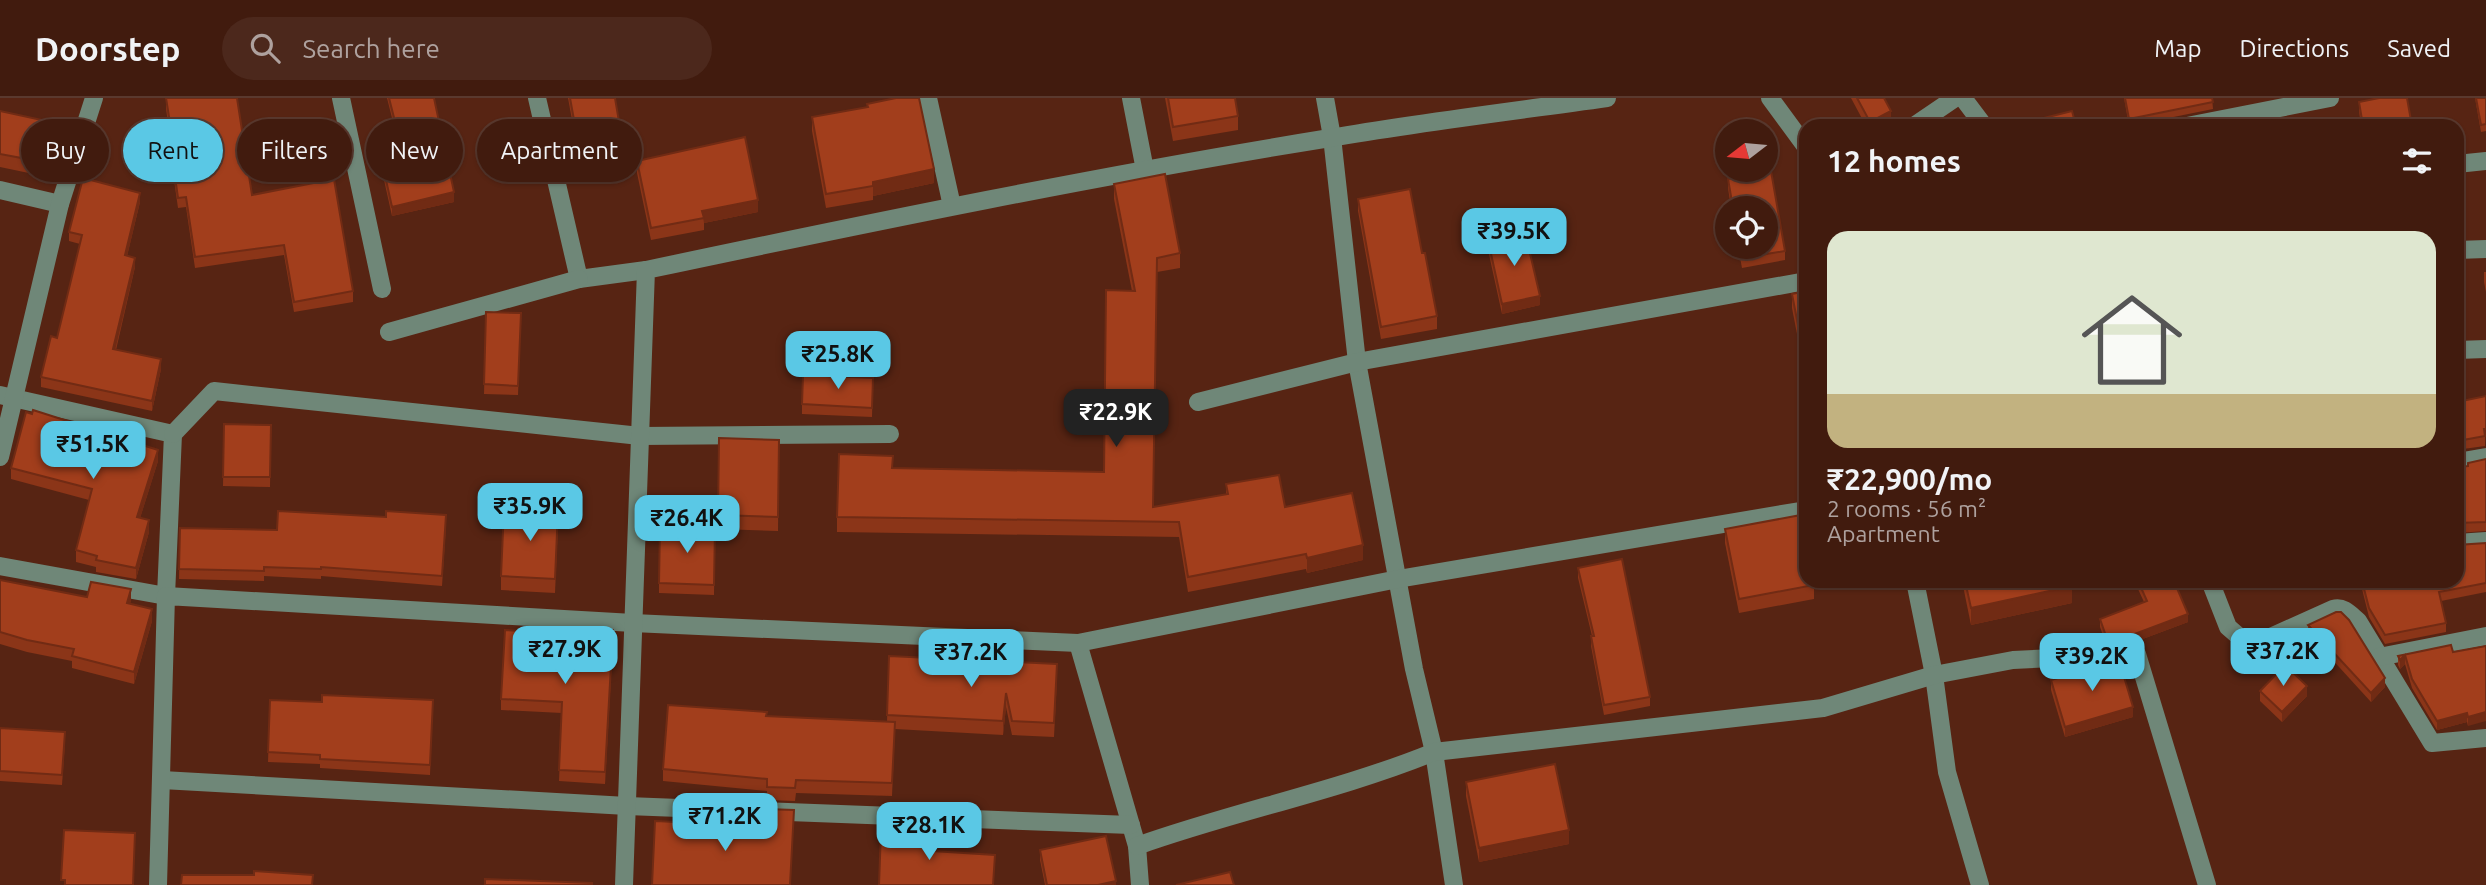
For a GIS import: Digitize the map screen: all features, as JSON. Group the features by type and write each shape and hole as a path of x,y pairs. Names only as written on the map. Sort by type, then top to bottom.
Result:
{"street":[{"path":"0,457 7,397 60,204 94,98"},
{"path":"341,98 382,289"},
{"path":"537,98 579,279"},
{"path":"928,98 952,206"},
{"path":"1130,98 1145,170"},
{"path":"1325,98 1332,137 1357,362 1414,669 1434,752 1454,885"},
{"path":"389,332 579,279 646,270 952,206 1332,137 1607,98"},
{"path":"1770,98 1799,137"},
{"path":"1924,119 1955,98"},
{"path":"1964,98 1979,119"},
{"path":"2223,119 2330,98"},
{"path":"2464,163 2486,161"},
{"path":"0,190 60,204"},
{"path":"2464,250 2486,249"},
{"path":"624,885 646,270"},
{"path":"1198,402 1357,362 1799,282"},
{"path":"2464,350 2486,348"},
{"path":"158,885 173,434 214,391 640,436 890,434"},
{"path":"7,397 173,434"},
{"path":"2464,460 2486,457"},
{"path":"0,566 166,596 633,623 1078,643 1398,579 1799,511"},
{"path":"2464,543 2486,541"},
{"path":"1916,588 1934,675 1947,772 1980,885"},
{"path":"2213,588 2228,627 2243,640 2264,640 2339,607 2358,621 2432,743 2486,738"},
{"path":"2379,657 2486,636"},
{"path":"1078,643 1137,846 1140,885"},
{"path":"1137,846 1178,831 1392,769 1434,752 1823,708 1934,675 2013,660 2137,654 2207,885"},
{"path":"162,780 626,806 1131,825"}],"building":[{"path":"166,98 237,98 240,119 237,119 237,182 250,182 252,195 319,182 335,182 353,291 294,302 284,245 195,257 186,197 178,198 176,182 223,182 223,119 169,119"},
{"path":"389,98 434,98 438,119 394,119"},
{"path":"570,98 615,98 619,119 574,119"},
{"path":"896,98 919,98 934,169 873,182 873,186 826,194 812,117 868,107 867,104"},
{"path":"1168,98 1235,98 1238,116 1173,127"},
{"path":"1857,98 1884,98 1891,111 1876,119 1868,119"},
{"path":"2125,98 2212,98 2213,102 2129,119"},
{"path":"2379,98 2407,98 2411,119 2362,119 2359,102"},
{"path":"2476,98 2486,98 2486,124 2481,125"},
{"path":"0,111 37,119 21,119 21,158 0,154"},
{"path":"2072,111 2074,119 2040,119"},
{"path":"745,137 758,200 702,211 704,218 651,228 641,182 642,160"},
{"path":"1165,174 1180,253 1157,258 1153,507 1228,494 1226,484 1279,475 1285,507 1352,493 1363,545 1307,558 1306,554 1188,577 1179,522 837,517 839,454 893,456 892,468 1104,472 1106,290 1135,291 1114,184"},
{"path":"82,182 98,182 140,193 125,255 135,258 113,349 161,359 152,401 41,377 51,336 57,338 82,235 69,232"},
{"path":"386,182 452,182 454,192 392,207"},
{"path":"1729,182 1773,182 1775,196 1731,196"},
{"path":"1410,189 1437,316 1381,327 1358,199"},
{"path":"1778,211 1785,251 1778,252"},
{"path":"1525,232 1540,296 1502,304 1488,240"},
{"path":"1799,292 1799,330 1792,294"},
{"path":"486,312 521,313 518,386 484,384"},
{"path":"803,375 873,378 872,408 802,404"},
{"path":"2486,396 2485,436 2464,440 2464,401"},
{"path":"33,410 158,450 137,517 149,520 136,568 96,560 97,556 76,550 92,489 11,468 26,412 32,414"},
{"path":"224,424 271,425 270,477 223,477"},
{"path":"719,438 779,440 778,517 718,515"},
{"path":"2486,459 2486,522 2464,523 2464,466 2468,466 2468,463"},
{"path":"504,508 558,510 555,579 501,576"},
{"path":"278,511 386,517 386,511 446,515 442,576 321,567 264,567 264,571 179,569 180,528 277,530"},
{"path":"1799,515 1799,588 1739,599 1725,529"},
{"path":"660,525 715,527 714,585 659,583"},
{"path":"2486,543 2486,583 2464,587 2464,545"},
{"path":"1622,559 1650,697 1604,705 1591,636 1594,636 1578,568"},
{"path":"0,580 87,597 91,582 131,589 127,603 152,609 134,672 72,656 74,649 0,632"},
{"path":"1967,588 2063,588 1971,608"},
{"path":"2141,588 2177,588 2188,614 2132,635 2106,636 2100,619 2147,601"},
{"path":"2364,588 2460,588 2439,592 2446,623 2385,635 2369,608"},
{"path":"2341,612 2349,620 2385,678 2371,693 2308,625"},
{"path":"560,627 613,630 605,772 559,770 562,702 501,699 505,630 560,633"},
{"path":"2451,645 2453,652 2486,646 2486,712 2468,717 2467,713 2437,721 2412,679 2405,655 2400,660 2398,656"},
{"path":"889,656 1057,664 1054,723 1012,721 1006,693 1003,721 887,715"},
{"path":"2119,660 2133,707 2065,727 2051,680"},
{"path":"2285,665 2307,686 2282,712 2260,691"},
{"path":"322,695 433,700 430,765 320,759 320,755 268,752 270,700 322,702"},
{"path":"668,705 767,712 766,716 895,722 892,783 796,780 795,788 767,787 767,779 663,769"},
{"path":"0,728 65,732 62,775 0,771"},
{"path":"1555,764 1569,830 1479,848 1466,782"},
{"path":"765,809 794,810 790,885 652,885 655,821 765,826"},
{"path":"64,830 135,833 133,885 65,885 65,880 61,880"},
{"path":"881,830 934,832 933,851 995,855 993,885 879,885"},
{"path":"1106,836 1116,881 1098,885 1047,885 1040,850"},
{"path":"254,871 313,875 312,885 181,885 182,875 254,875"},
{"path":"1230,872 1234,885 1176,885"},
{"path":"485,879 592,883 592,885 485,885"}]}
